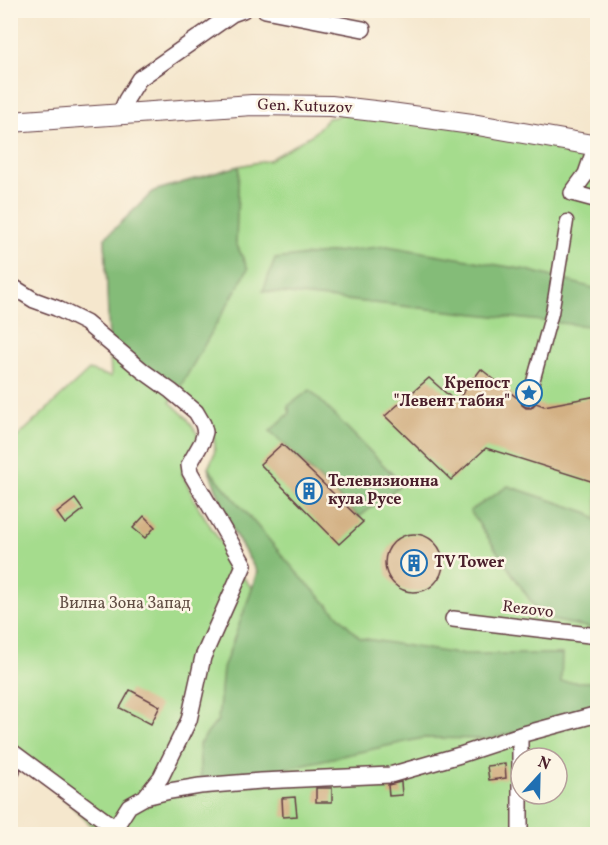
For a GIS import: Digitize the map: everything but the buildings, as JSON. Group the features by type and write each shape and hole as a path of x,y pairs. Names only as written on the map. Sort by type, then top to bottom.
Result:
{"street":[{"path":"120,114 139,80 232,15 243,10"},
{"path":"265,10 363,29"},
{"name":"Gen. Kutuzov","path":"10,122 252,105 331,106 471,124 597,146"},
{"path":"597,146 586,174 572,193 597,200"},
{"path":"528,400 552,313 567,220"},
{"path":"10,285 33,300 56,308 86,323 196,412 205,432 189,465 190,472 244,565 203,657 189,720 161,777 145,797"},
{"name":"Rezovo","path":"453,619 597,636"},
{"path":"11,751 114,831 120,817 129,806 145,797 200,786 390,775 597,714"},
{"path":"520,735 520,834"},
{"path":"10,773 12,771 11,751"}],"green space":[{"name":"Вилна Зона Запад","path":"351,108 597,146 597,834 100,834 11,746 11,443 89,370 111,377 105,238 154,191 239,166 269,160 313,134 328,118 335,117","holes":["175,396 209,427 215,444 214,454 208,468 233,531 257,572 252,588 241,575 197,505 182,473 198,435 187,418 170,402"]},
{"path":"239,166 236,243 248,269 175,396 109,343 105,238 154,191"},
{"path":"387,246 527,270 597,289 597,327 263,291 275,259"},
{"path":"310,390 402,484 359,517 270,431 290,413 288,406"},
{"path":"208,468 298,574 360,638 457,654 562,654 561,682 597,682 597,709 490,739 423,738 201,787 199,744 218,720 223,669 257,572 233,531"},
{"path":"508,486 589,513 597,521 597,629 542,618 470,511"}],"place":[{"name":"Крепост \"Левент табия\"","path":"529,393"},
{"name":"Телевизионна кула Русе","path":"309,491"},
{"name":"TV Tower","path":"414,563"}]}
